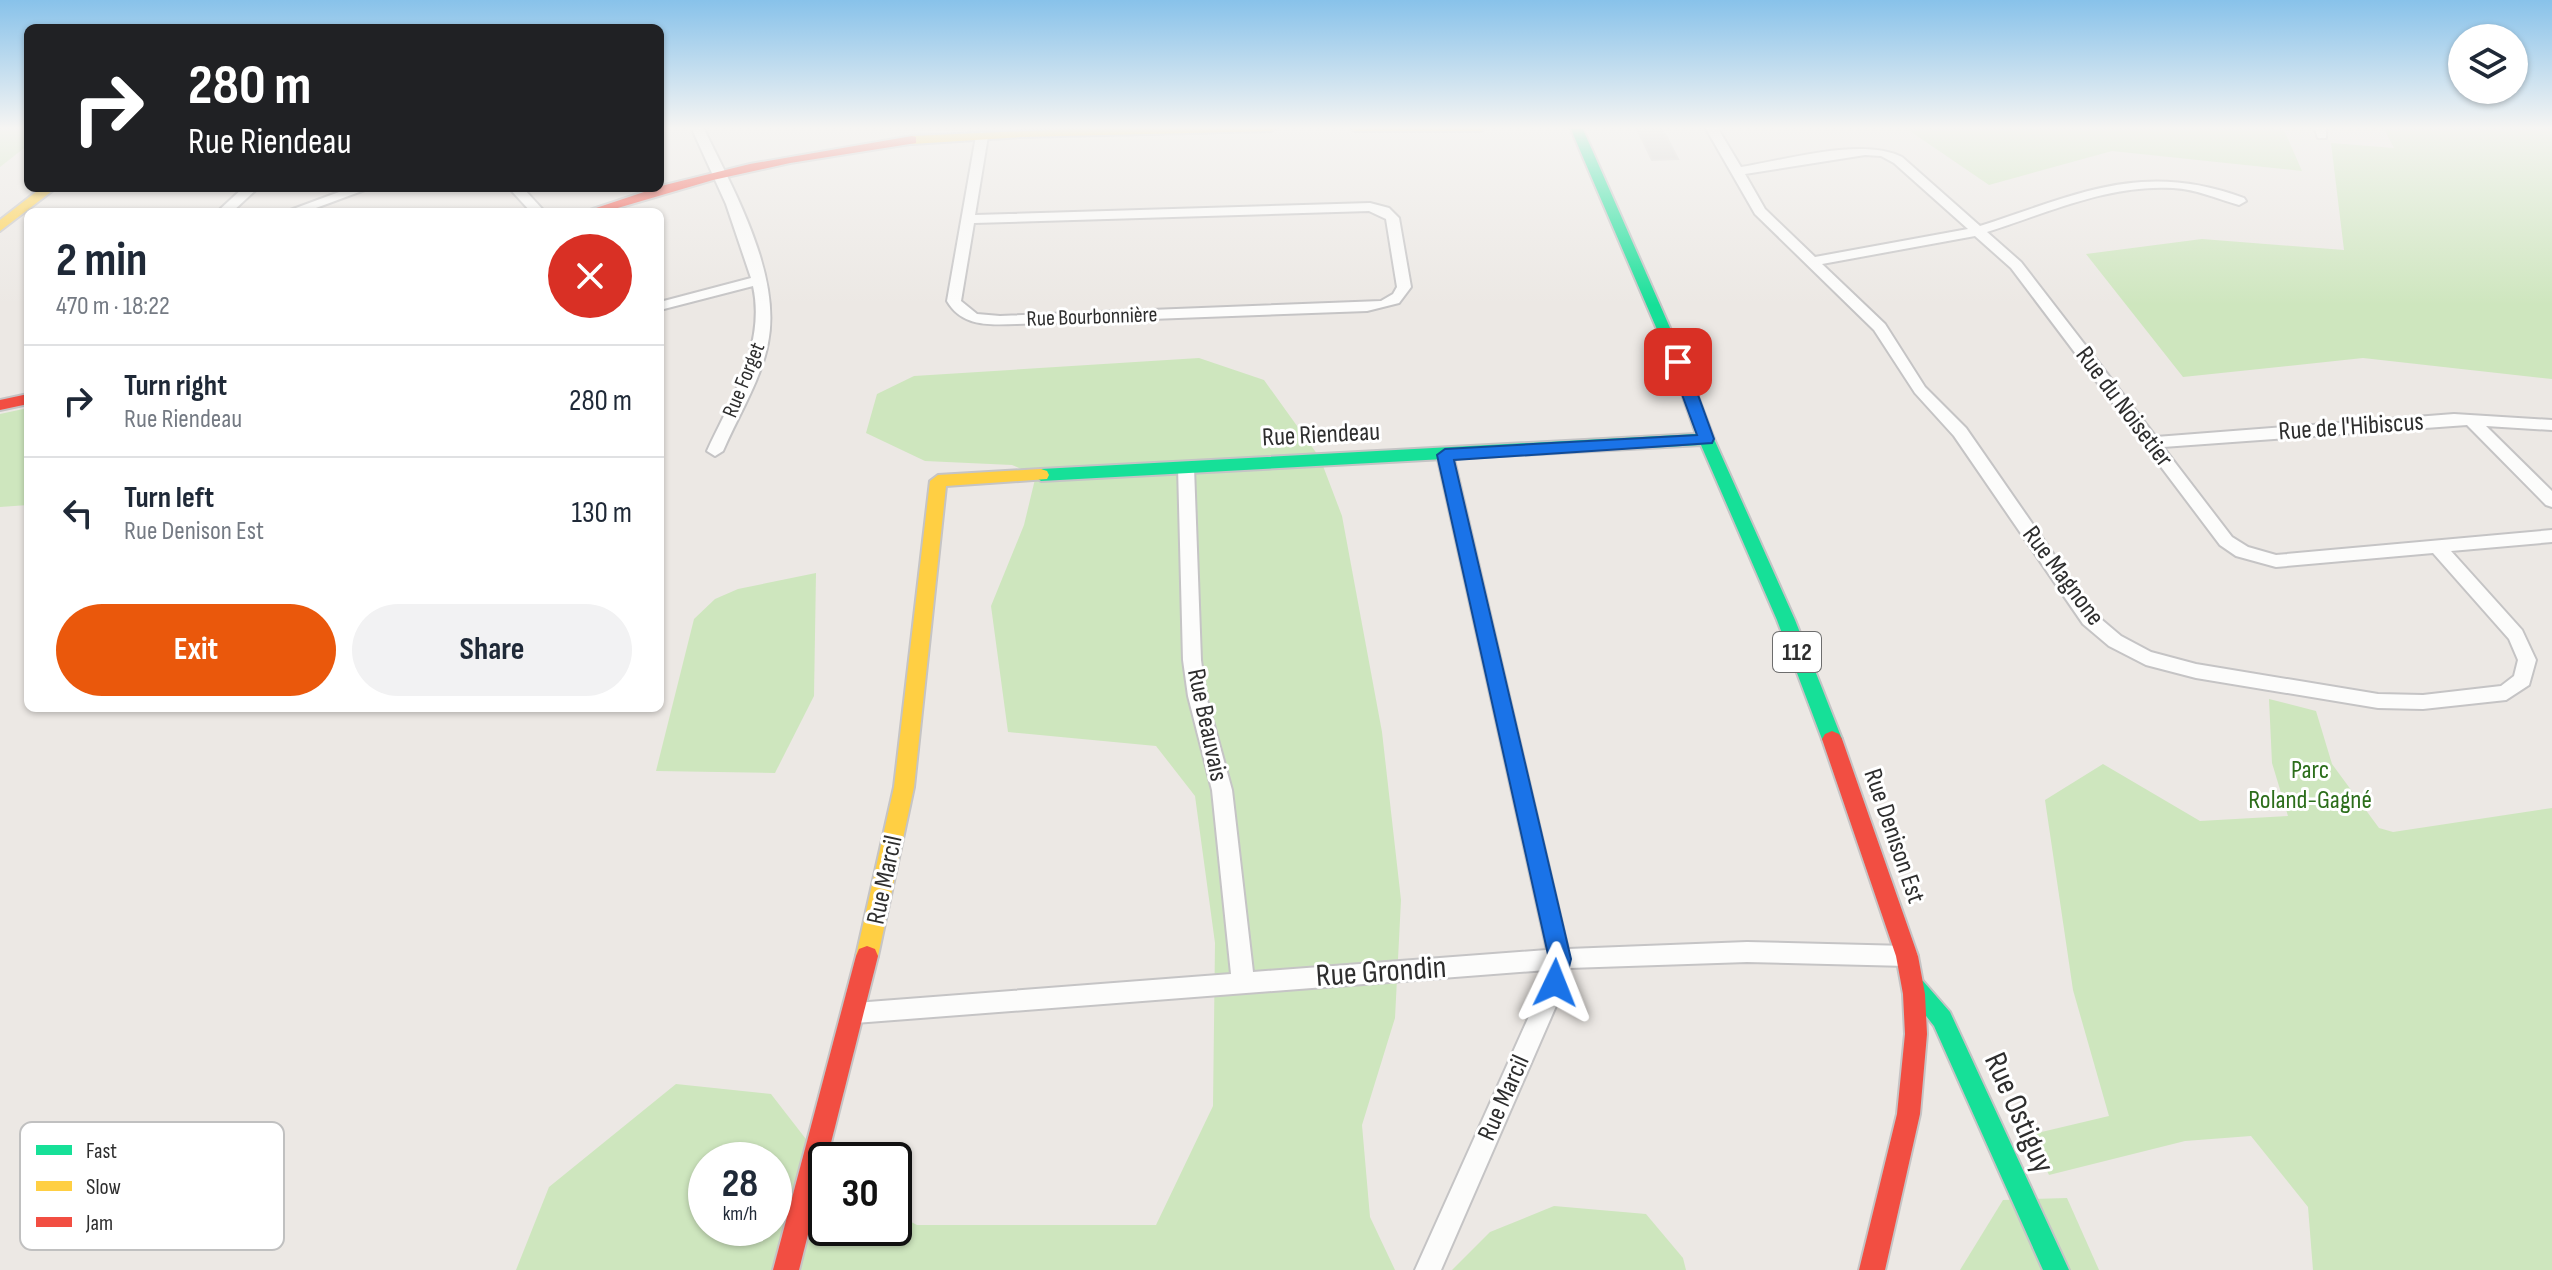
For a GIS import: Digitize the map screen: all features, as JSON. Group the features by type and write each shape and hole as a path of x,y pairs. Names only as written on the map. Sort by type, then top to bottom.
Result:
{"street":[{"name":"Rue Forget","path":"715,451 761,345 758,280 749,247 723,186"},
{"name":"Rue Bourbonnière","path":"970,219 1370,207 1384,211 1392,218 1404,287 1402,294 1390,303 1367,307 985,319 962,313 954,301 975,186"},
{"name":"Rue Denison Est","path":"1588,186 1664,362 1706,439"},
{"name":"Rue Denison Est","path":"1602,186 1678,362 1706,439 1786,620 1845,774 1915,988 1917,1028 1912,1082 1893,1193 1872,1270"},
{"name":"Rue Magnone","path":"1746,186 1760,211 1880,327 1920,390 1960,432 2089,619 2115,641 2146,658 2196,671 2378,701 2423,702 2506,693 2522,680 2527,660 2516,635 2437,546"},
{"name":"Rue du Noisetier","path":"1928,186 2016,265 2226,541 2260,559 2276,561 2552,536"},
{"path":"1814,261 1978,230 2095,192 2124,186"},
{"path":"2132,186 2203,189 2239,201"},
{"path":"0,227 44,192"},
{"path":"228,208 246,192"},
{"path":"304,208 351,192"},
{"path":"520,192 534,208"},
{"path":"605,208 660,192"},
{"path":"664,305 758,280"},
{"path":"0,405 24,400"},
{"path":"2470,419 2552,501"},
{"name":"Rue de l'Hibiscus","path":"2150,443 2470,419 2552,425"},
{"name":"Rue Riendeau","path":"938,481 1706,439"},
{"name":"Rue Marcil","path":"1428,1270 1555,983 1560,959 1445,455"},
{"name":"Rue Beauvais","path":"1186,467 1192,660 1197,696 1222,790 1243,982"},
{"name":"Rue Marcil","path":"786,1270 855,1013 904,787 938,481"},
{"name":"Rue Grondin","path":"855,1013 1560,959 1747,952 1907,956"},
{"name":"Rue Ostiguy","path":"1915,988 1942,1019 2056,1270"}],"green space":[{"path":"2336,186 2552,186 2552,379 2363,358 2183,377 2086,254 2202,239 2344,250"},
{"path":"1199,358 1264,380 1320,458 1342,516 1382,732 1401,900 1395,1018 1362,1125 1370,1217 1395,1270 516,1270 549,1187 676,1084 771,1094 808,1142 808,1246 912,1246 912,1222 917,1225 1156,1225 1213,1106 1215,943 1195,796 1156,746 1008,732 991,606 1024,525 1036,475 1012,465 925,461 866,433 877,394 914,376"},
{"path":"24,409 24,505 0,507 0,414"},
{"path":"816,573 814,696 775,773 656,771 694,619 715,599 738,589"},
{"name":"Parc Roland-Gagné","path":"2269,699 2316,711 2332,764 2379,828 2393,832 2552,808 2552,1270 2313,1270 2308,1207 2251,1136 2185,1141 2049,1175 2029,1135 2109,1116 2073,990 2045,800 2103,764 2200,821 2288,816 2272,763"},
{"path":"2067,1198 2099,1270 1960,1270 2003,1200"},
{"path":"1554,1206 1646,1214 1683,1258 1686,1270 1452,1270 1490,1232"}],"traffic: fast":[{"path":"1602,186 1678,362 1706,439 1786,620 1832,739"},
{"path":"1041,475 1706,439"},
{"path":"1915,988 1942,1019 2056,1270"}],"traffic: slow":[{"path":"0,227 44,192"},
{"path":"867,956 904,787 938,481 1041,475"}],"traffic: jam":[{"path":"664,190 677,186"},
{"path":"604,208 657,192"},
{"path":"0,405 24,400"},
{"path":"1832,739 1907,956 1914,994 1916,1034 1909,1114 1872,1270"},
{"path":"786,1270 867,956"}],"route":[{"path":"1555,983 1560,959 1445,455 1706,439 1678,362"}]}
